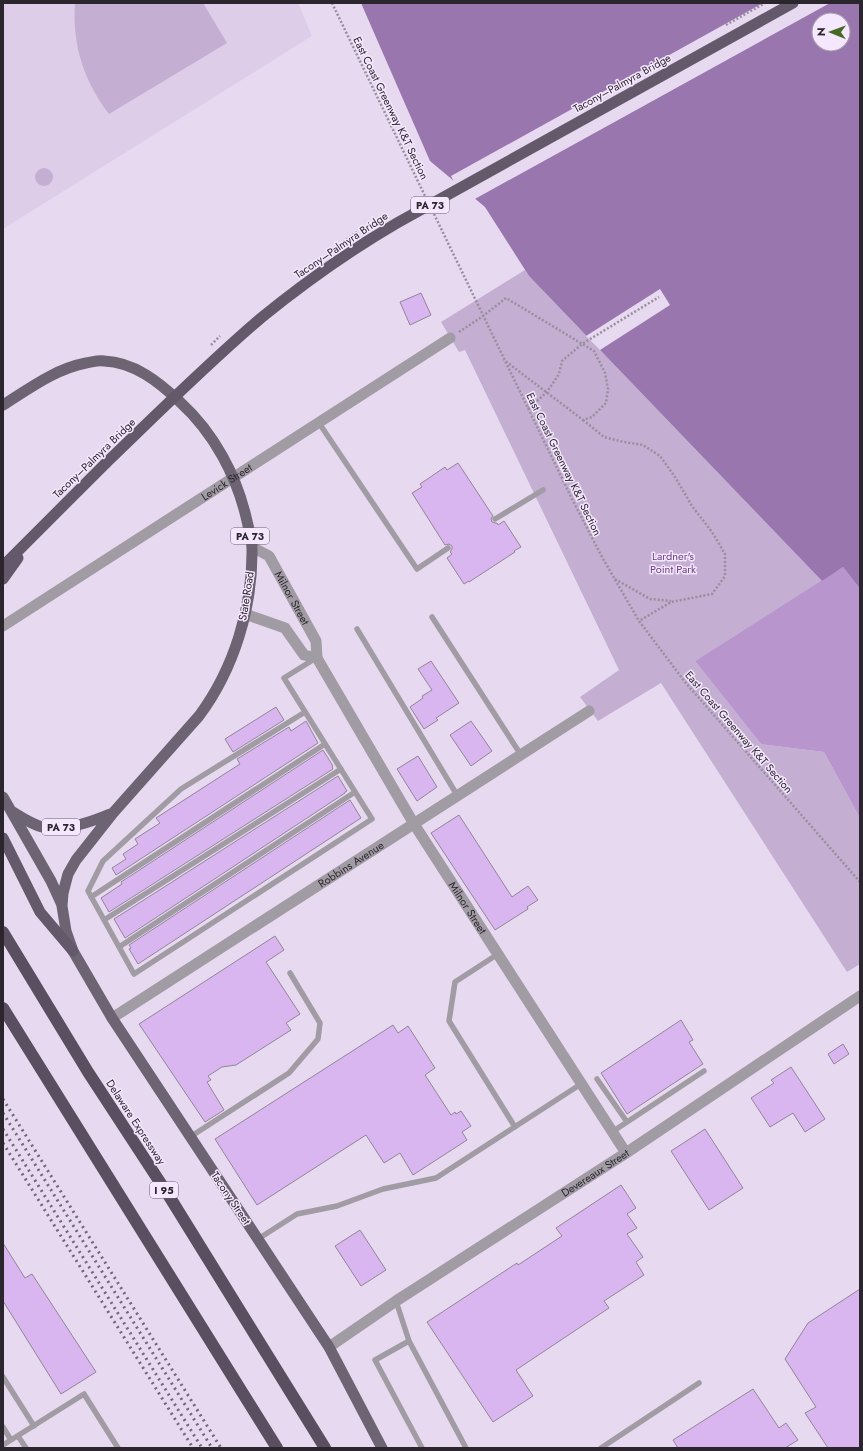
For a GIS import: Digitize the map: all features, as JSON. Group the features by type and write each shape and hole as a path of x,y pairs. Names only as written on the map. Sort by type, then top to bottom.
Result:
{"highway":[{"name":"Tacony–Palmyra Bridge","path":"3,566 106,463 224,351 260,319 298,289 355,248 397,223 793,3"},
{"name":"PA 73","path":"3,579 37,531"},
{"path":"3,838 40,912 73,951"},
{"name":"Delaware Expressway","path":"3,932 88,1072 169,1196 325,1448"},
{"path":"3,1008 277,1448"}],"main road":[{"name":"State Road","path":"3,405 60,370 104,360 136,369 154,379 170,392 196,418 217,446 233,478 244,506 252,547 245,614 230,662 210,700 199,716 113,813 76,860 65,884 62,906 66,931 73,951"},
{"path":"3,797 51,881 62,906"},
{"name":"PA 73","path":"11,811 35,824 44,827 56,828 91,822 113,813"},
{"name":"Tacony Street","path":"73,951 112,1018 329,1347 382,1448"}],"street":[{"name":"Levick Street","path":"3,626 450,338"},
{"name":"Milnor Street","path":"252,547 269,556 316,642 317,658 414,824 626,1153"},
{"name":"Milnor Street","path":"245,614 285,628 304,655 317,658"},
{"name":"Robbins Avenue","path":"112,1018 589,711"},
{"name":"Devereaux Street","path":"329,1347 396,1300 626,1153 860,996"}],"lane":[{"path":"319,422 417,569 448,548"},
{"path":"495,519 543,490"},
{"path":"432,617 521,755"},
{"path":"358,629 458,795"},
{"path":"305,712 180,789 104,861 88,891 134,974 372,819 284,678 317,658"},
{"path":"91,897 325,744"},
{"path":"104,920 341,769"},
{"path":"119,947 356,792"},
{"path":"498,954 455,982 449,1020 515,1128"},
{"path":"190,1137 289,1073 318,1039 320,1023 290,973"},
{"path":"612,1132 704,1071"},
{"path":"597,1079 627,1122"},
{"path":"258,1239 297,1214 337,1206 383,1189 436,1178 581,1084"},
{"path":"396,1300 409,1341 466,1448"},
{"path":"409,1341 375,1360 422,1448"},
{"path":"3,1377 34,1426"},
{"path":"601,1448 699,1383"},
{"path":"3,1445 84,1394 118,1448"},
{"path":"3,1427 11,1440"},
{"path":"18,1436 26,1448"}],"path":[{"name":"East Coast Greenway K&T Section","path":"332,3 428,202"},
{"name":"East Coast Greenway K&T Section","path":"432,210 572,499 639,622 685,682 860,882"},
{"path":"528,409 547,392 559,374 562,361 582,344 659,297"},
{"path":"450,338 483,316 506,298 594,351 605,373 608,390 606,403 592,416 583,420"},
{"path":"504,360 604,437 643,445 660,456 675,477 692,506 712,532 725,554 725,576 712,594 674,602 654,612 639,622"},
{"path":"615,579 650,599 674,602"}],"shaded area":[{"path":"3,3 298,3 312,36 3,229"},
{"path":"361,3 860,3 860,589 843,567 822,581 529,276 485,207 430,161"},
{"path":"843,567 860,589 860,818 824,752 761,744 695,661"}],"green space":[{"path":"75,3 203,3 227,43 109,114 93,89 86,75 82,62 76,33"},
{"path":"44,168 50,171 53,177 50,183 44,186 38,183 35,177 38,171"},
{"name":"Lardner's Point Park","path":"525,270 529,276 822,581 695,661 761,744 824,752 860,818 860,964 847,972 661,683 598,721 580,697 619,670 465,350 459,352 441,322"}],"pier":[{"path":"763,3 830,3 811,12 811,13 473,200 456,186 451,176"},
{"path":"660,289 670,305 600,350 586,336"}],"building":[{"path":"421,293 431,315 410,325 400,302"},
{"path":"458,463 493,516 491,519 492,522 497,523 498,525 504,521 521,547 464,584 447,558 452,554 450,552 452,546 449,544 445,545 412,493 422,487 420,484 445,467 447,470"},
{"path":"431,661 459,703 436,718 438,720 424,729 410,707 423,698 422,696 432,690 418,669"},
{"path":"276,707 284,720 233,752 225,739"},
{"path":"306,721 318,743 116,875 112,868 126,859 123,854 138,844 135,839 160,823 156,818 240,764 237,759 289,727 291,731"},
{"path":"471,721 492,751 471,766 450,735"},
{"path":"323,750 333,766 333,769 109,912 101,898 122,884 121,882"},
{"path":"418,756 437,787 417,801 397,769"},
{"path":"338,776 347,791 345,793 125,938 114,919"},
{"path":"350,800 361,818 138,964 129,949 131,948 129,945"},
{"path":"459,815 512,897 528,886 538,900 527,907 528,909 495,930 431,833"},
{"path":"275,936 284,950 266,962 300,1014 286,1023 291,1030 236,1065 222,1067 208,1076 211,1080 207,1082 224,1110 205,1122 139,1024"},
{"path":"681,1020 693,1040 689,1042 703,1064 627,1114 601,1073"},
{"path":"393,1025 398,1033 408,1026 435,1068 425,1075 451,1115 455,1112 456,1114 461,1111 471,1126 462,1132 467,1140 413,1175 400,1153 384,1163 366,1135 257,1205 215,1139"},
{"path":"843,1044 849,1054 834,1064 828,1054"},
{"path":"791,1067 825,1119 805,1132 793,1113 770,1127 751,1098 774,1083 771,1080"},
{"path":"705,1129 743,1188 709,1210 671,1151"},
{"path":"621,1185 636,1208 627,1214 637,1228 627,1234 643,1257 636,1262 644,1275 604,1301 609,1308 516,1370 533,1396 493,1422 427,1322 517,1263 518,1265 562,1236 556,1228"},
{"path":"360,1230 386,1270 361,1286 335,1246"},
{"path":"3,1243 25,1278 32,1274 96,1372 61,1394 3,1301"},
{"path":"860,1289 860,1448 828,1448 805,1413 816,1407 785,1359 808,1323"},
{"path":"753,1389 779,1428 786,1423 798,1440 785,1448 678,1448 673,1440"}],"railway":[{"path":"3,1099 221,1448"},
{"path":"3,1113 212,1448"},
{"path":"3,1129 202,1448"},
{"path":"3,1143 193,1448"}]}
